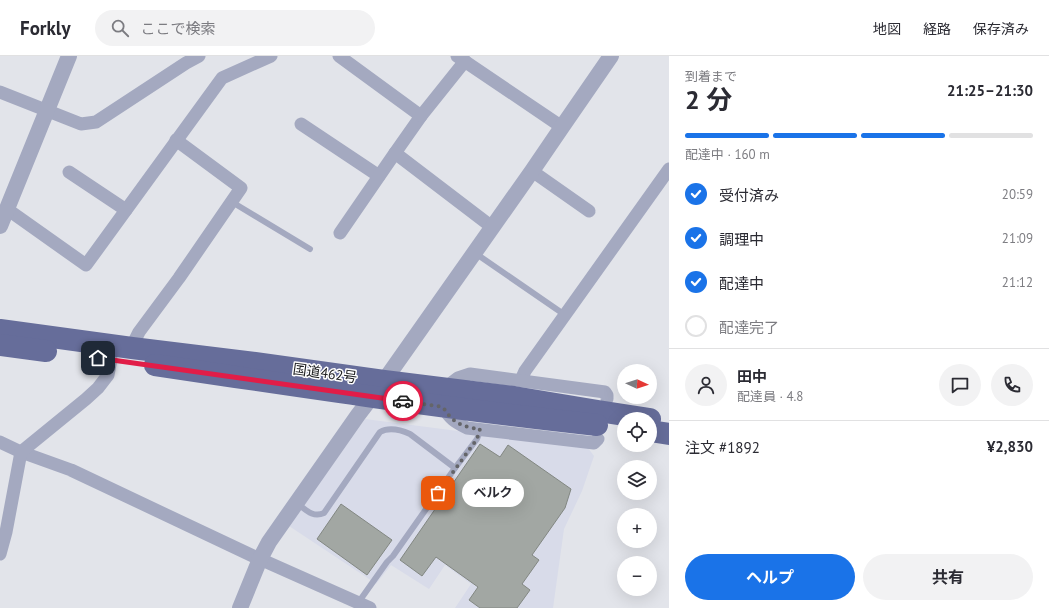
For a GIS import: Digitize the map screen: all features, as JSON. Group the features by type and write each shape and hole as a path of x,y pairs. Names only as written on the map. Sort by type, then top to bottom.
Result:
{"highway":[{"name":"国道462号","path":"0,330 255,363 378,389"},
{"name":"国道462号","path":"0,345 444,397 514,397 617,418"},
{"name":"国道462号","path":"657,422 669,422"},
{"name":"国道462号","path":"657,429 669,434"}],"street":[{"path":"0,226 48,111 69,56"},
{"path":"0,92 81,124 96,122 184,60 199,56"},
{"path":"7,209 86,266 222,78 271,56"},
{"path":"339,56 421,116"},
{"path":"240,608 260,559 269,542 532,171 611,56"},
{"path":"340,233 461,59 562,127"},
{"path":"301,124 379,176"},
{"path":"134,348 139,332 179,278 241,188 176,140"},
{"path":"395,153 492,227"},
{"path":"521,380 525,371 564,314 669,168"},
{"path":"532,171 589,211"},
{"path":"69,172 126,210"},
{"path":"0,554 6,532 22,452 98,388 108,375 111,359"},
{"path":"598,439 594,443 468,428 449,417 444,397 458,378 470,374 605,392 607,399"},
{"path":"0,442 22,452 71,470 260,559 364,605"}],"lane":[{"path":"232,202 310,249"},
{"path":"475,252 564,314"},
{"path":"296,503 310,514 320,515 324,512 380,432 384,430 390,429 404,431 410,434 455,468"},
{"path":"364,605 386,562 393,556 477,439 480,429"}],"shaded area":[{"path":"365,419 588,448 594,456 582,491 564,529 553,608 455,608 471,584 445,565 429,589 391,565 376,584 289,526"}],"building":[{"path":"480,444 500,457 508,445 571,489 565,508 532,555 539,560 522,584 530,590 517,608 480,608 469,600 478,587 436,557 422,576 400,560"},
{"path":"341,504 392,540 367,575 317,539"}],"way so far":[{"path":"403,401 443,407 449,417 457,423 468,428 480,429 477,439 438,493"}],"place":[{"name":"ベルク","path":"438,493"}],"route":[{"path":"98,358 403,401"}]}
